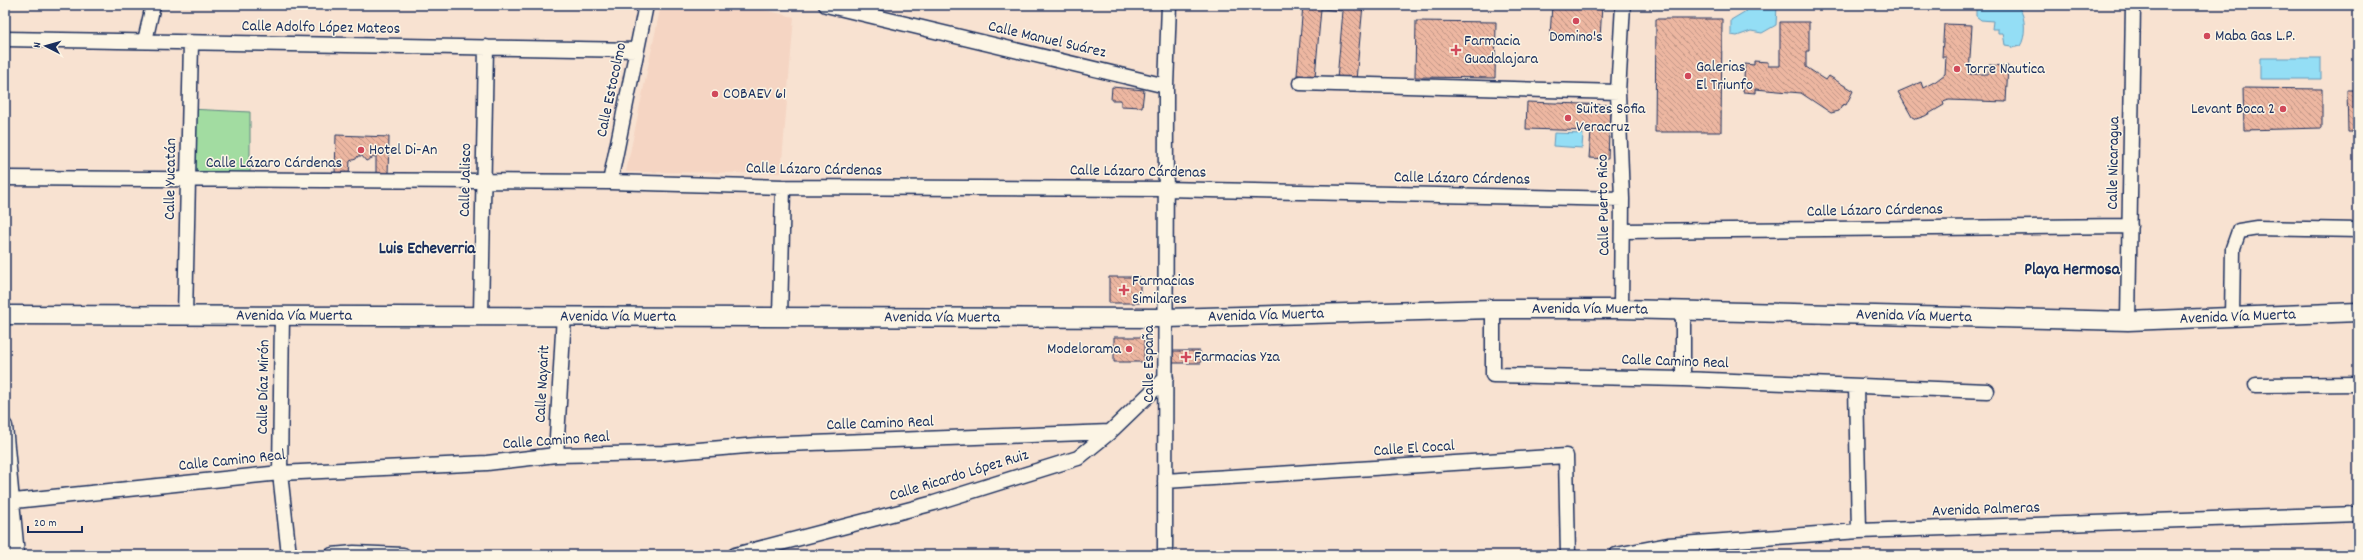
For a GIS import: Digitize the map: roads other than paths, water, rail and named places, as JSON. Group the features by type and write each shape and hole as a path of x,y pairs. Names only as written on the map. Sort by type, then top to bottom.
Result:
{"street":[{"path":"145,41 152,5"},
{"name":"Calle Estocolmo","path":"610,182 646,5"},
{"name":"Calle Manuel Suárez","path":"826,5 1166,86"},
{"name":"Calle España","path":"1166,555 1165,189 1166,86 1169,5"},
{"name":"Calle Puerto Rico","path":"1621,309 1622,199 1618,92 1622,5"},
{"name":"Calle Nicaragua","path":"2128,321 2133,5"},
{"name":"Calle Adolfo López Mateos","path":"5,39 145,41 190,44 638,50"},
{"name":"Calle Yucatán","path":"185,316 190,44"},
{"name":"Calle Jalisco","path":"481,315 486,47"},
{"path":"1300,83 1618,92"},
{"name":"Calle Lázaro Cárdenas","path":"5,178 610,182 783,187 1165,189 1622,199"},
{"path":"780,317 783,187"},
{"name":"Calle Lázaro Cárdenas","path":"1622,231 2130,226"},
{"path":"2232,317 2233,248 2239,231 2258,228 2358,230"},
{"name":"Avenida Vía Muerta","path":"5,315 564,315 1166,318 1493,309 1621,309 2128,321 2358,312"},
{"name":"Calle Camino Real","path":"1493,309 1493,374 1683,379 1987,391"},
{"path":"1683,310 1683,379"},
{"name":"Calle Díaz Mirón","path":"282,315 280,473 289,555"},
{"name":"Calle Nayarit","path":"556,455 564,315"},
{"name":"Calle Ricardo López Ruiz","path":"735,555 934,503 1078,458 1110,432 1166,378"},
{"path":"2256,384 2358,384"},
{"path":"1856,386 1860,531"},
{"name":"Calle Camino Real","path":"8,501 280,473 487,463 556,455 663,454 758,445 1110,432"},
{"path":"5,433 8,501 17,555"},
{"name":"Calle El Cocal","path":"1165,481 1566,456 1568,555"},
{"name":"Avenida Palmeras","path":"1616,555 1668,545 1860,531 2358,514"},
{"path":"332,555 354,553 403,555"}],"water":[{"path":"1737,5 1777,5 1776,25 1762,33 1751,31 1737,36 1731,35 1731,20 1746,11"},
{"path":"1976,5 2013,5 2019,8 2024,21 2024,33 2020,46 2012,48 2011,46 2005,45 2003,33 1998,33 1998,29 1992,29 1993,21 1981,20 1976,16"},
{"path":"2260,58 2321,58 2321,79 2260,79"},
{"path":"1554,133 1583,134 1582,148 1553,146"}],"place":[{"name":"Domino's","path":"1576,21"},
{"name":"Maba Gas L.P.","path":"2207,36"},
{"name":"Farmacia Guadalajara","path":"1456,50"},
{"name":"Torre Nautica","path":"1957,69"},
{"name":"Galerias El Triunfo","path":"1688,76"},
{"name":"COBAEV 61","path":"715,94"},
{"name":"Levant Boca 2","path":"2283,109"},
{"name":"Suites Sofia Veracruz","path":"1568,118"},
{"name":"Hotel Di-An","path":"361,150"},
{"name":"Farmacias Similares","path":"1124,290"},
{"name":"Modelorama","path":"1129,349"},
{"name":"Farmacias Yza","path":"1186,357"}],"district":[{"name":"Luis Echeverria","path":"427,250"},
{"name":"Playa Hermosa","path":"2072,271"}]}
